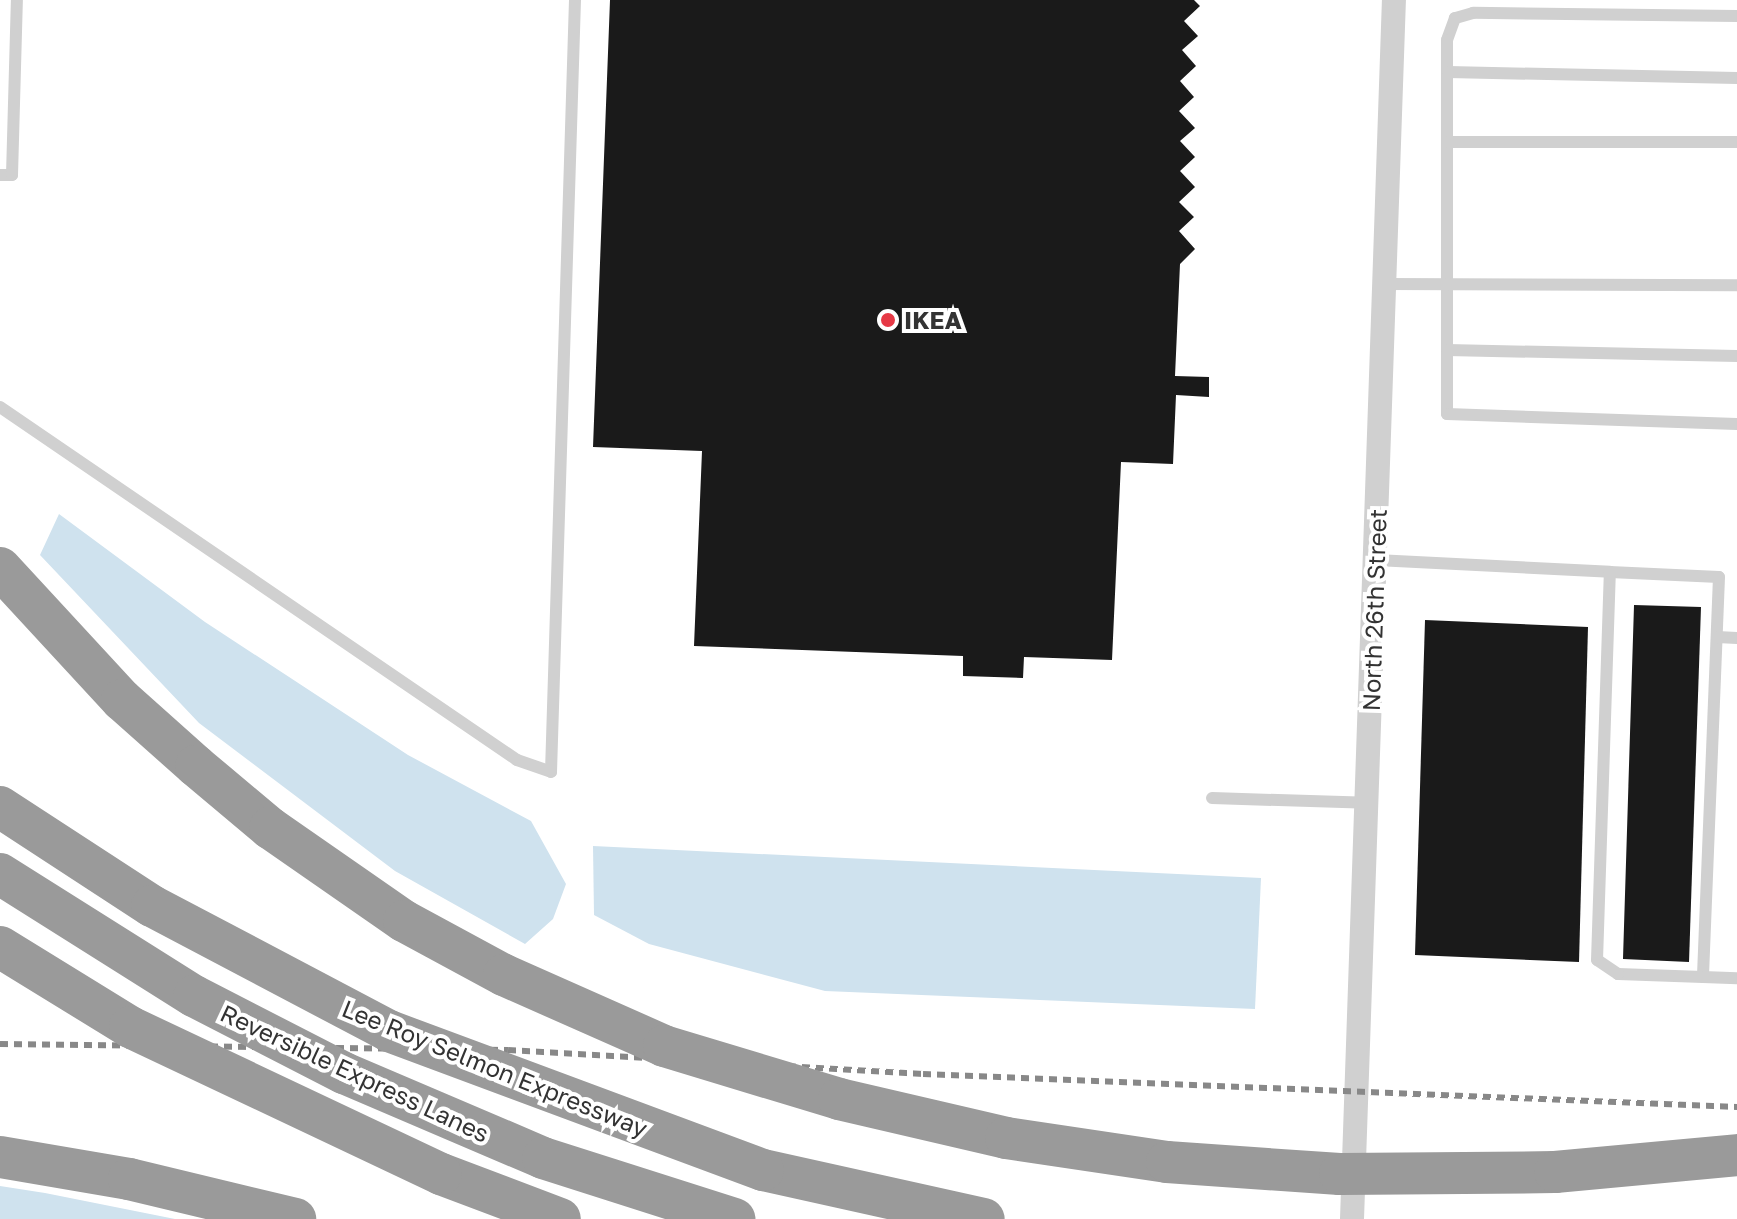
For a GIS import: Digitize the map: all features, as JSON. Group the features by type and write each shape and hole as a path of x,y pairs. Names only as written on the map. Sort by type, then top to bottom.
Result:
{"highway":[{"path":"0,568 122,700 283,837 404,921 518,981 664,1046 839,1099 1006,1138 1167,1162 1340,1174 1555,1172 1737,1155"},
{"name":"Lee Roy Selmon Expressway","path":"0,807 152,906 389,1031 763,1170 984,1219"},
{"name":"Reversible Express Lanes","path":"0,874 194,996 344,1073 543,1158 734,1219"},
{"path":"0,947 130,1027 441,1174 560,1219"},
{"path":"0,1157 129,1179 295,1219"}],"street":[{"name":"North 26th Street","path":"1352,1219 1394,0"}],"lane":[{"path":"0,175 12,175 17,0"},
{"path":"0,407 517,760 551,772 575,0"},
{"path":"1737,16 1473,13 1455,18 1447,40 1447,414 1737,424"},
{"path":"1448,72 1737,78"},
{"path":"1447,142 1737,142"},
{"path":"1385,284 1737,285"},
{"path":"1447,350 1737,356"},
{"path":"1376,560 1719,577 1703,977"},
{"path":"1610,572 1597,960 1618,974 1737,978"},
{"path":"1717,637 1737,638"},
{"path":"1212,798 1367,803"}],"water":[{"path":"59,514 205,622 408,755 531,821 566,884 553,919 525,944 395,871 199,723 40,555"},
{"path":"593,846 1261,878 1255,1009 825,991 649,944 594,915"},
{"path":"0,1186 45,1193 175,1219 0,1219"}],"building":[{"name":"IKEA","path":"610,0 1194,0 1200,6 1184,21 1198,36 1182,50 1196,66 1180,81 1194,97 1179,111 1195,128 1180,141 1195,157 1180,171 1195,187 1179,202 1194,217 1179,231 1195,249 1180,264 1175,376 1209,377 1209,397 1176,395 1173,464 1121,462 1112,660 1024,657 1023,678 963,676 963,656 694,646 702,451 593,447"},
{"path":"1634,605 1701,607 1689,962 1623,959"},
{"path":"1425,620 1588,627 1579,962 1415,955"}],"railway":[{"path":"0,1044 508,1050 923,1074 1737,1107"}],"place":[{"name":"IKEA","path":"888,320"}]}
